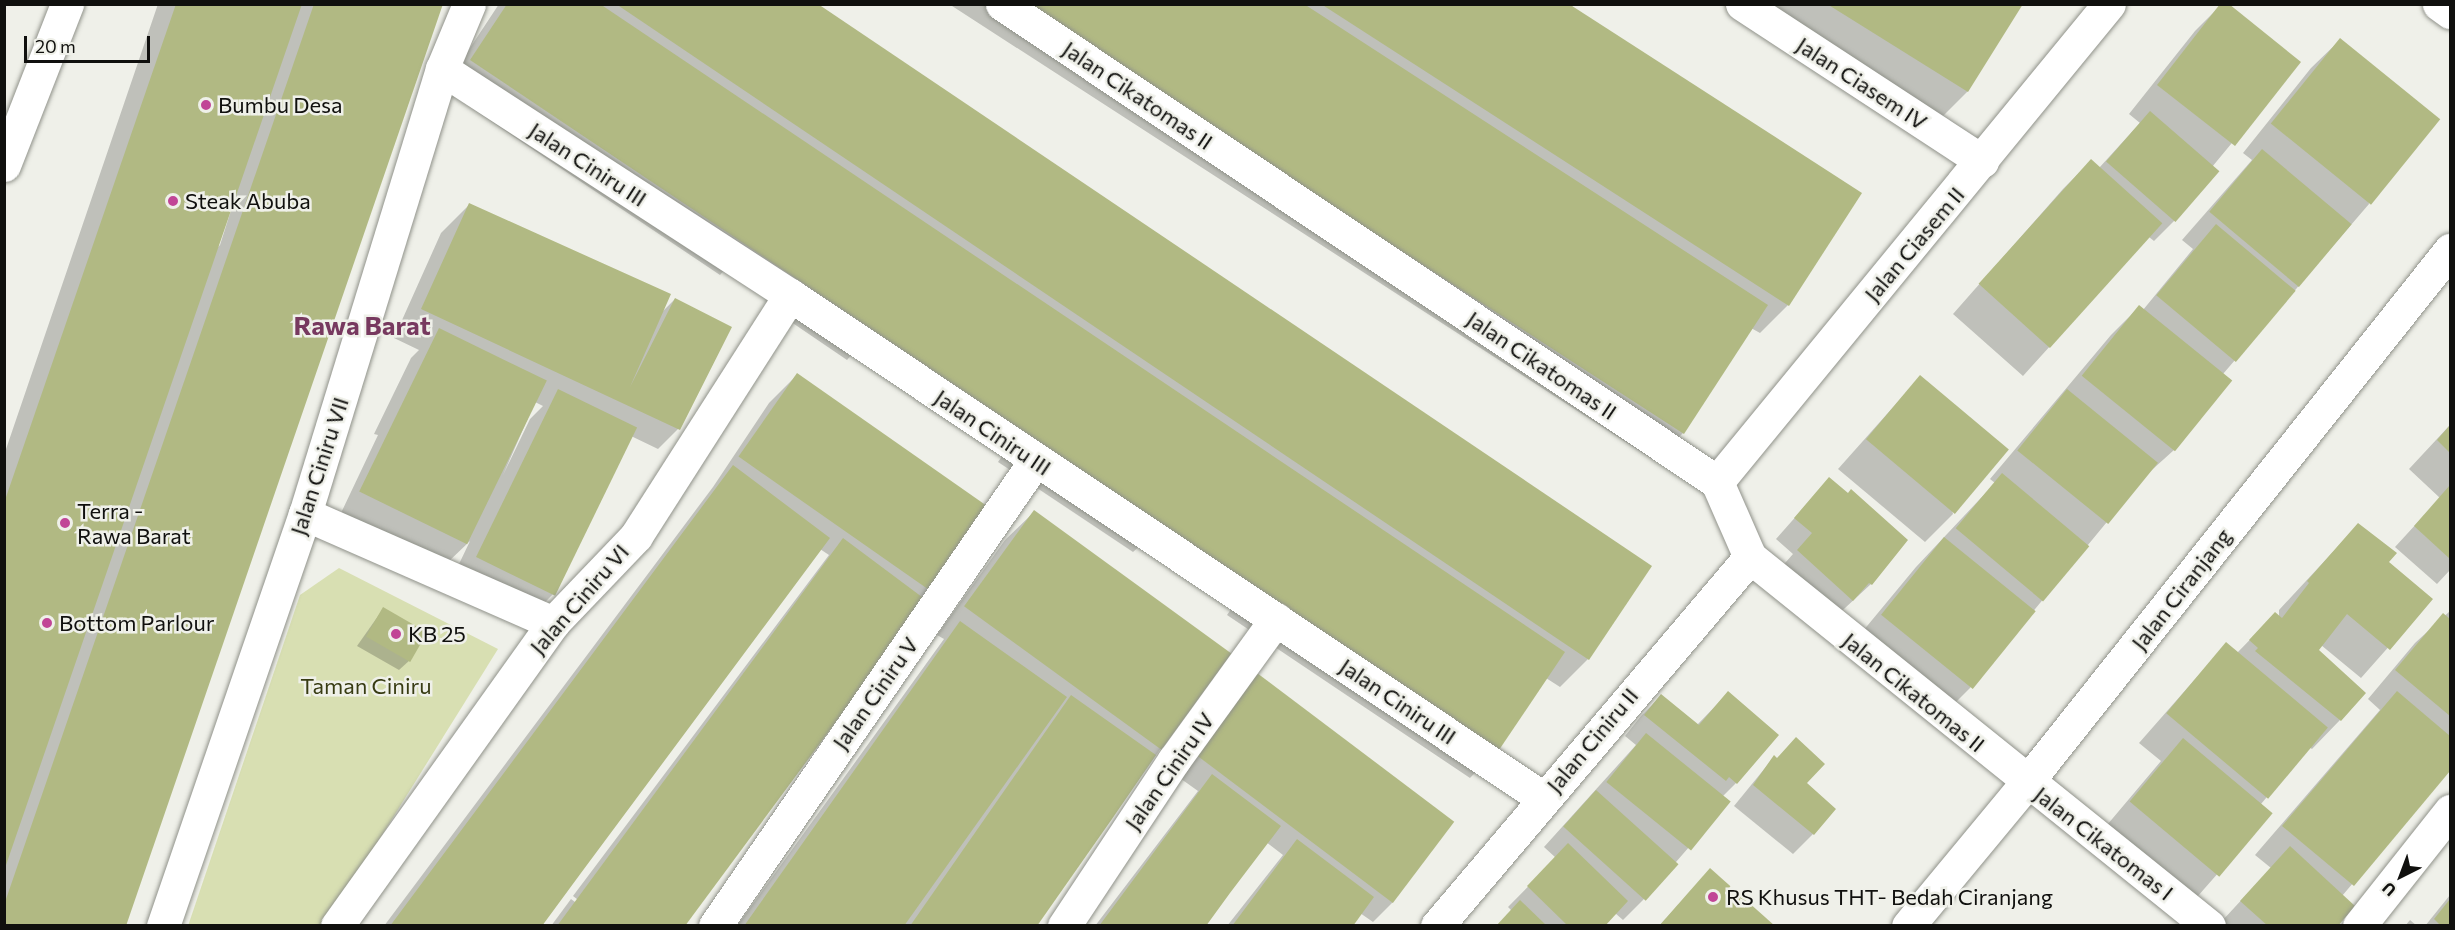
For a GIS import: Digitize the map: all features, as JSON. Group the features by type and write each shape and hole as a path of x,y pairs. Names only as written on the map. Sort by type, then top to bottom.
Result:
{"street":[{"path":"4,165 67,4"},
{"name":"Jalan Ciniru VII","path":"163,926 305,514 442,69 469,4"},
{"name":"Jalan Cikatomas II","path":"1002,4 1717,482 1750,557 2027,782"},
{"name":"Jalan Ciasem IV","path":"1742,4 1982,161"},
{"name":"Jalan Ciasem II","path":"1717,482 2109,4"},
{"path":"2439,4 2451,12"},
{"name":"Jalan Ciniru III","path":"442,69 790,295 1542,798"},
{"name":"Jalan Ciranjang","path":"1908,926 2027,782 2451,250"},
{"name":"Jalan Ciniru VI","path":"337,926 553,623 636,536 790,295"},
{"name":"Jalan Ciniru V","path":"715,926 1035,461"},
{"path":"305,514 553,623"},
{"name":"Jalan Ciniru II","path":"1437,926 1542,798 1750,557"},
{"name":"Jalan Ciniru IV","path":"1064,926 1174,760 1276,619"},
{"name":"Jalan Cikatomas I","path":"2027,782 2209,926"},
{"path":"2359,926 2451,811"}],"green space":[{"name":"Taman Ciniru","path":"339,568 498,649 326,925 188,926 300,595"}],"building":[{"path":"176,4 302,4 4,871 4,503"},
{"path":"314,4 443,4 126,926 4,926 4,905"},
{"path":"507,4 600,4 1565,652 1499,750 470,60"},
{"path":"616,4 818,4 1652,566 1589,660"},
{"path":"1020,4 1304,4 1768,305 1684,434"},
{"path":"1321,4 1569,4 1862,193 1789,306"},
{"path":"1827,4 2023,4 1968,92"},
{"path":"2220,4 2229,4 2301,62 2235,146 2157,85"},
{"path":"2340,38 2440,119 2371,205 2271,123"},
{"path":"2150,111 2219,171 2175,222 2106,162"},
{"path":"2262,149 2352,224 2299,287 2209,212"},
{"path":"2091,159 2162,223 2050,348 1979,284"},
{"path":"469,203 671,294 630,387 675,298 732,327 680,430 421,309"},
{"path":"2216,224 2296,291 2236,362 2156,295"},
{"path":"2139,305 2232,381 2175,451 2082,376"},
{"path":"439,328 547,381 467,544 359,492"},
{"path":"797,373 990,508 931,591 738,457"},
{"path":"1920,375 2009,450 1955,514 1866,439"},
{"path":"558,389 637,428 555,596 476,557"},
{"path":"2067,389 2158,463 2108,524 2017,450"},
{"path":"2450,425 2450,453 2437,440"},
{"path":"733,465 830,538 542,926 390,926"},
{"path":"2002,473 2089,546 2043,601 1956,528"},
{"path":"1829,477 1848,493 1851,489 1908,540 1872,585 1869,583 1853,601 1797,550 1812,533 1794,518"},
{"path":"2450,485 2450,559 2414,526"},
{"path":"1034,510 1231,653 1161,750 964,606"},
{"path":"2358,523 2397,553 2389,562 2433,599 2390,650 2347,614 2319,650 2366,693 2341,721 2255,651 2258,648 2249,640 2275,612 2282,618 2309,583 2307,581"},
{"path":"1944,537 2036,611 1973,689 1881,615"},
{"path":"843,538 926,600 685,926 557,926"},
{"name":"KB 25","path":"383,607 427,632 410,662 366,636"},
{"path":"2443,613 2450,619 2450,716 2395,670"},
{"path":"960,621 1067,697 904,926 744,926"},
{"path":"2226,642 2328,727 2268,799 2166,713"},
{"path":"1257,673 1454,822 1393,903 1196,754"},
{"path":"1728,691 1779,735 1737,784 1729,777 1726,781 1644,715 1661,694 1699,725"},
{"path":"2397,691 2450,736 2450,771 2354,886 2282,826"},
{"path":"1071,695 1156,755 1112,819 1037,926 910,926"},
{"path":"1646,733 1731,802 1691,851 1606,782"},
{"path":"1796,737 1825,764 1807,783 1836,809 1814,835 1753,785 1774,755 1777,758"},
{"path":"2183,738 2273,813 2219,877 2130,802"},
{"path":"1212,774 1281,826 1206,926 1099,926"},
{"path":"1596,790 1678,864 1646,901 1563,826"},
{"path":"1297,839 1374,897 1353,926 1232,926"},
{"path":"1568,843 1628,901 1605,926 1568,926 1527,886"},
{"path":"2290,846 2355,906 2338,926 2268,926 2240,901"},
{"name":"RS Khusus THT- Bedah Ciranjang","path":"1710,868 1775,926 1659,926"},
{"path":"2450,899 2450,926 2441,926 2434,919"},
{"path":"1520,900 1547,926 1496,926"}],"place":[{"name":"Bumbu Desa","path":"206,105"},
{"name":"Steak Abuba","path":"173,201"},
{"name":"Terra - Rawa Barat","path":"65,523"},
{"name":"Bottom Parlour","path":"47,623"},
{"name":"KB 25","path":"396,634"},
{"name":"RS Khusus THT- Bedah Ciranjang","path":"1713,897"}],"district":[{"name":"Rawa Barat","path":"362,325"}]}
